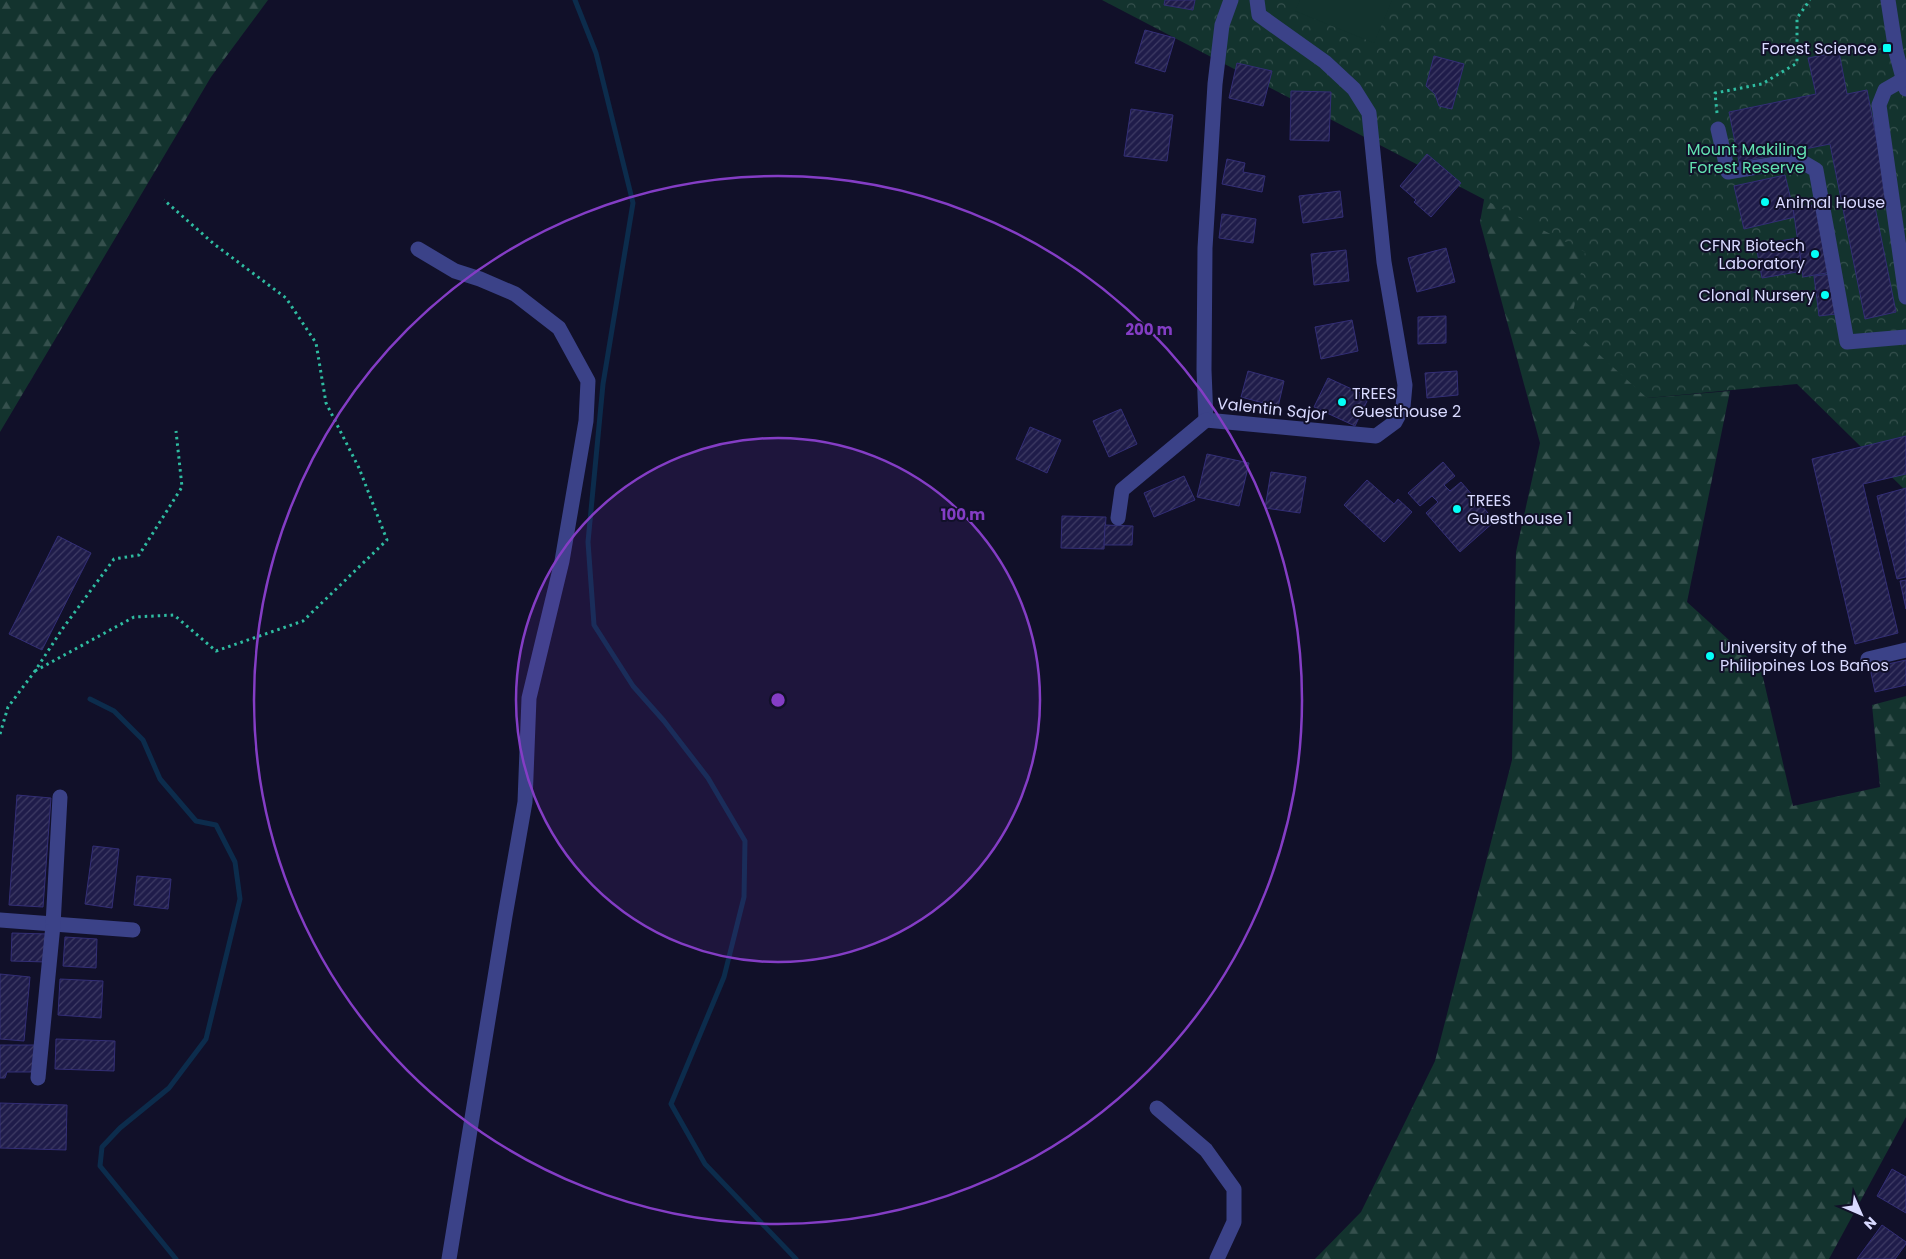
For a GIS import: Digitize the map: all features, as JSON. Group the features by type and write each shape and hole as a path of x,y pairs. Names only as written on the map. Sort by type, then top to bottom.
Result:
{"street":[{"name":"Valentin Sajor","path":"1231,0 1222,25 1215,84 1205,248 1204,370 1206,420 1376,436 1395,422 1403,407 1405,385 1384,262 1368,113 1354,89 1325,62 1259,14 1257,0"},
{"path":"1888,0 1896,52 1905,82 1885,90 1879,105 1906,297"},
{"path":"1718,129 1728,172 1799,160 1816,170 1846,342 1906,337"},
{"path":"418,249 455,271 515,294 559,328 588,381 586,422 562,561 529,698 526,802 505,916 449,1259"},
{"path":"1118,518 1122,490 1206,420"},
{"path":"1868,659 1906,650"},
{"path":"38,1078 53,925 60,797"},
{"path":"0,920 133,930"},
{"path":"1157,1108 1206,1150 1234,1190 1234,1222 1216,1259"}],"path":[{"path":"1718,129 1715,94 1762,84 1797,64 1796,18 1810,0"},
{"path":"35,671 134,617 174,615 216,651 303,621 387,540 359,468 326,403 316,343 312,336 286,298 214,244 164,200"},
{"path":"0,734 8,707 35,671 63,628 114,559 139,555 182,487 176,431"}],"green space":[{"path":"0,0 268,0 211,77 0,432"},
{"name":"Mount Makiling Forest Reserve","path":"1102,0 1906,0 1906,491 1797,384 1647,398 1570,328 1585,252"},
{"path":"1300,0 1392,0 1374,43 1295,11"},
{"name":"University of the Philippines Los Baños","path":"1520,0 1647,398 1730,391 1687,602 1761,669 1793,806 1880,787 1872,705 1906,696 1906,1117 1829,1259 1315,1259 1361,1212 1435,1061 1512,760 1516,552 1540,443 1480,222"}],"building":[{"path":"1165,0 1195,0 1193,10 1164,5"},
{"path":"1145,30 1175,38 1165,72 1135,63"},
{"path":"1839,52 1847,94 1867,90 1888,199 1874,202 1896,312 1865,319 1830,144 1739,162 1729,112 1816,94 1808,58"},
{"path":"1434,56 1464,64 1452,109 1439,106 1435,94 1426,86"},
{"path":"1237,63 1272,71 1263,106 1229,98"},
{"path":"1291,91 1331,92 1329,141 1290,140"},
{"path":"1131,109 1173,115 1167,161 1124,156"},
{"path":"1427,154 1461,183 1431,217 1400,186"},
{"path":"1227,159 1245,163 1243,172 1265,176 1262,192 1222,184"},
{"name":"Animal House","path":"1785,175 1795,217 1744,229 1734,186"},
{"path":"1340,191 1343,217 1303,223 1299,196"},
{"name":"CFNR Biotech Laboratory","path":"1822,204 1832,272 1803,277 1793,208"},
{"path":"1222,214 1256,219 1253,243 1219,238"},
{"path":"1797,238 1803,271 1762,278 1756,245"},
{"path":"1446,248 1455,282 1417,292 1408,258"},
{"path":"1346,250 1349,281 1314,285 1311,254"},
{"name":"Clonal Nursery","path":"1831,274 1836,314 1819,316 1814,276"},
{"path":"1446,316 1446,343 1418,344 1418,317"},
{"path":"1352,320 1358,351 1321,359 1315,327"},
{"path":"1248,371 1284,381 1278,407 1241,397"},
{"path":"1457,371 1458,395 1427,398 1425,373"},
{"name":"TREES Guesthouse 2","path":"1328,378 1369,397 1355,426 1314,407"},
{"path":"1121,409 1137,444 1109,457 1093,421"},
{"path":"1030,427 1061,440 1047,473 1016,459"},
{"path":"1906,436 1906,474 1863,484 1898,633 1855,644 1812,459"},
{"path":"1207,454 1249,463 1239,506 1197,497"},
{"name":"TREES Guesthouse 1","path":"1443,462 1455,476 1444,485 1450,491 1461,482 1495,521 1460,552 1426,513 1438,502 1432,496 1420,506 1408,493"},
{"path":"1271,472 1306,477 1300,513 1265,508"},
{"path":"1184,476 1195,500 1154,517 1144,493"},
{"path":"1367,480 1394,504 1398,499 1412,512 1384,542 1344,505"},
{"path":"1906,488 1906,577 1897,579 1877,496"},
{"path":"1062,516 1106,517 1104,549 1061,548"},
{"path":"1105,525 1133,526 1132,545 1104,545"},
{"path":"58,536 91,553 42,650 9,634"},
{"path":"1906,580 1906,609 1900,581"},
{"path":"1906,660 1906,685 1875,692 1870,668"},
{"path":"17,795 51,798 43,907 9,905"},
{"path":"93,846 119,849 112,908 85,904"},
{"path":"137,876 171,879 168,909 134,905"},
{"path":"12,933 48,934 47,962 11,961"},
{"path":"65,937 97,939 96,968 63,966"},
{"path":"0,974 30,977 24,1041 0,1039"},
{"path":"60,979 103,981 101,1018 58,1015"},
{"path":"56,1039 115,1041 114,1071 55,1069"},
{"path":"0,1045 36,1045 36,1072 7,1072 5,1078 0,1078"},
{"path":"0,1103 67,1105 66,1150 0,1148"},
{"path":"1892,1169 1906,1177 1906,1213 1877,1196"},
{"path":"1882,1225 1906,1242 1895,1259 1857,1259"}],"waterway":[{"path":"575,0 596,53 633,203 603,384 588,542 594,625 633,686 664,721 708,778 745,841 744,897 724,977 671,1104 705,1164 796,1259"},
{"path":"90,699 114,711 143,740 160,779 196,821 216,825 235,862 240,899 206,1039 169,1088 120,1128 102,1147 100,1166 176,1259"}],"place":[{"name":"Forest Science","path":"1887,48"},
{"name":"Animal House","path":"1765,202"},
{"name":"CFNR Biotech Laboratory","path":"1815,254"},
{"name":"Clonal Nursery","path":"1825,295"},
{"name":"TREES Guesthouse 2","path":"1342,402"},
{"name":"TREES Guesthouse 1","path":"1457,509"},
{"name":"University of the Philippines Los Baños","path":"1710,656"}]}
